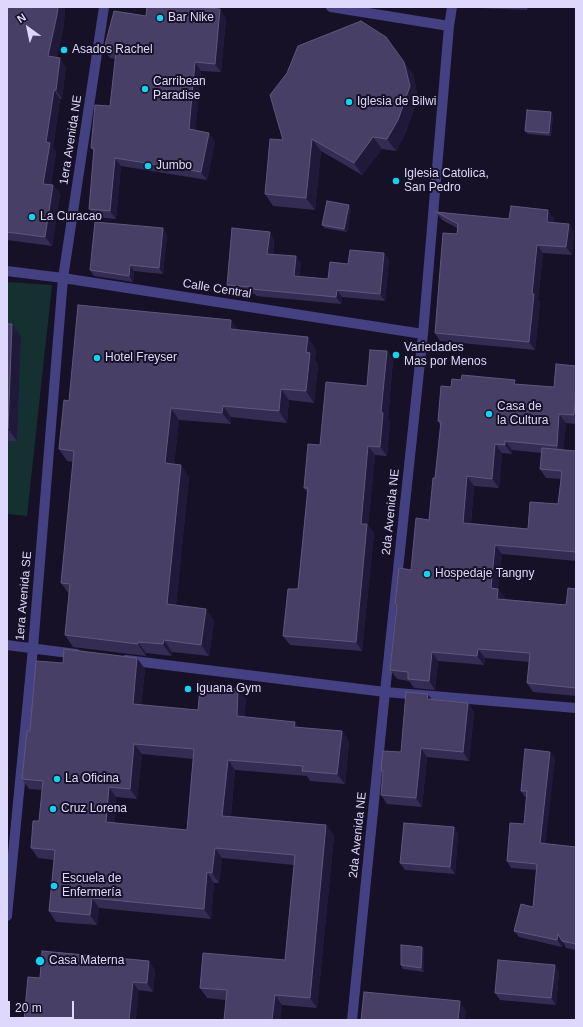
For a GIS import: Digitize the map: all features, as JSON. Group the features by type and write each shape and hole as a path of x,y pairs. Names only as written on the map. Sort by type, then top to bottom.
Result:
{"street":[{"name":"1era Avenida NE","path":"63,278 104,7"},
{"path":"331,7 449,26"},
{"name":"2da Avenida NE","path":"352,1020 423,334 449,26 452,7"},
{"name":"Calle Central","path":"7,271 63,278 423,334"},
{"name":"1era Avenida SE","path":"7,916 32,648 63,278"},
{"path":"7,645 87,655"},
{"path":"119,659 385,692 576,708"}],"green space":[{"path":"7,282 52,285 27,516 7,514"}],"building":[{"path":"7,7 58,7 48,56 60,58 56,90 54,90 46,142 50,143 43,184 53,185 45,237 7,232"},
{"path":"147,7 194,7 220,9 215,64 195,62 189,129 209,133 201,172 115,158 110,211 89,209 94,148 91,148 95,105 110,106 116,52 104,49 114,11 146,16"},
{"name":"Iglesia de Bilwi","path":"361,21 386,37 404,62 410,86 398,120 387,139 373,137 354,163 312,139 306,198 265,194 270,139 283,140 270,95 287,73 298,46"},
{"path":"527,110 551,112 549,133 525,131"},
{"path":"327,201 349,205 344,229 322,225"},
{"path":"511,206 548,210 547,222 569,224 566,247 537,245 529,342 435,333 443,233 457,234 458,224 436,212 509,219"},
{"path":"95,222 163,228 159,268 130,265 129,276 90,270"},
{"path":"232,228 270,232 267,254 296,256 294,276 328,279 330,262 348,264 350,250 384,253 380,294 337,290 336,297 251,289 251,287 227,285"},
{"path":"78,305 231,320 230,329 308,337 306,352 310,353 306,391 281,389 279,411 223,406 222,413 171,408 165,463 181,465 167,604 206,609 201,645 164,640 163,644 138,642 138,644 65,635 70,584 61,583 74,451 59,449 64,400 69,401"},
{"path":"7,324 12,324 8,429 7,428"},
{"path":"370,350 387,351 381,412 383,413 380,447 368,446 361,524 367,524 356,642 283,636 288,589 298,589 308,488 304,488 308,444 320,445 326,382 367,386"},
{"path":"556,364 576,366 574,415 559,414 557,446 505,441 505,445 495,444 492,479 467,476 463,523 528,529 530,502 558,504 562,471 540,469 542,448 576,451 576,552 495,545 491,588 498,589 497,599 566,605 568,588 576,589 576,688 527,683 530,653 478,649 477,656 432,652 429,681 408,679 408,672 390,670 397,605 395,604 399,568 411,570 416,518 429,520 441,422 438,421 441,386 451,387 452,379 461,380 462,375 515,380 514,384 554,387"},
{"path":"64,649 137,658 133,704 198,710 200,687 238,689 237,716 295,722 294,727 342,731 337,774 302,771 303,766 228,760 222,816 326,825 310,998 275,995 272,1020 224,1020 227,990 200,988 203,953 285,960 295,855 215,848 212,873 207,872 204,909 92,898 90,915 49,911 55,850 31,848 33,821 39,821 43,781 22,779 27,731 30,731 36,661 63,663","holes":["134,744 194,749 187,830 106,822 109,787 130,789"]},
{"path":"406,692 428,694 427,699 468,703 463,752 421,748 416,798 381,795 383,751 401,752"},
{"path":"525,749 550,752 540,843 576,847 576,944 562,941 558,934 557,940 514,931 521,904 533,907 537,864 507,861 510,823 524,824 527,791 521,791"},
{"path":"404,823 454,827 450,867 400,863"},
{"path":"401,945 422,947 421,968 401,965"},
{"path":"42,951 149,961 147,983 133,982 129,1020 24,1020 28,977 40,978"},
{"path":"498,960 555,965 551,998 495,993"},
{"path":"364,992 460,1001 458,1020 361,1020"}],"place":[{"name":"Bar Nike","path":"160,18"},
{"name":"Asados Rachel","path":"64,50"},
{"name":"Carribean Paradise","path":"145,89"},
{"name":"Iglesia de Bilwi","path":"349,102"},
{"name":"Jumbo","path":"148,166"},
{"name":"Iglesia Catolica, San Pedro","path":"396,181"},
{"name":"La Curacao","path":"32,217"},
{"name":"Variedades Mas por Menos","path":"396,355"},
{"name":"Hotel Freyser","path":"97,358"},
{"name":"Casa de la Cultura","path":"489,414"},
{"name":"Hospedaje Tangny","path":"427,574"},
{"name":"Iguana Gym","path":"188,689"},
{"name":"La Oficina","path":"57,779"},
{"name":"Cruz Lorena","path":"53,809"},
{"name":"Escuela de Enfermería","path":"54,886"},
{"name":"Casa Materna","path":"40,961"}]}
